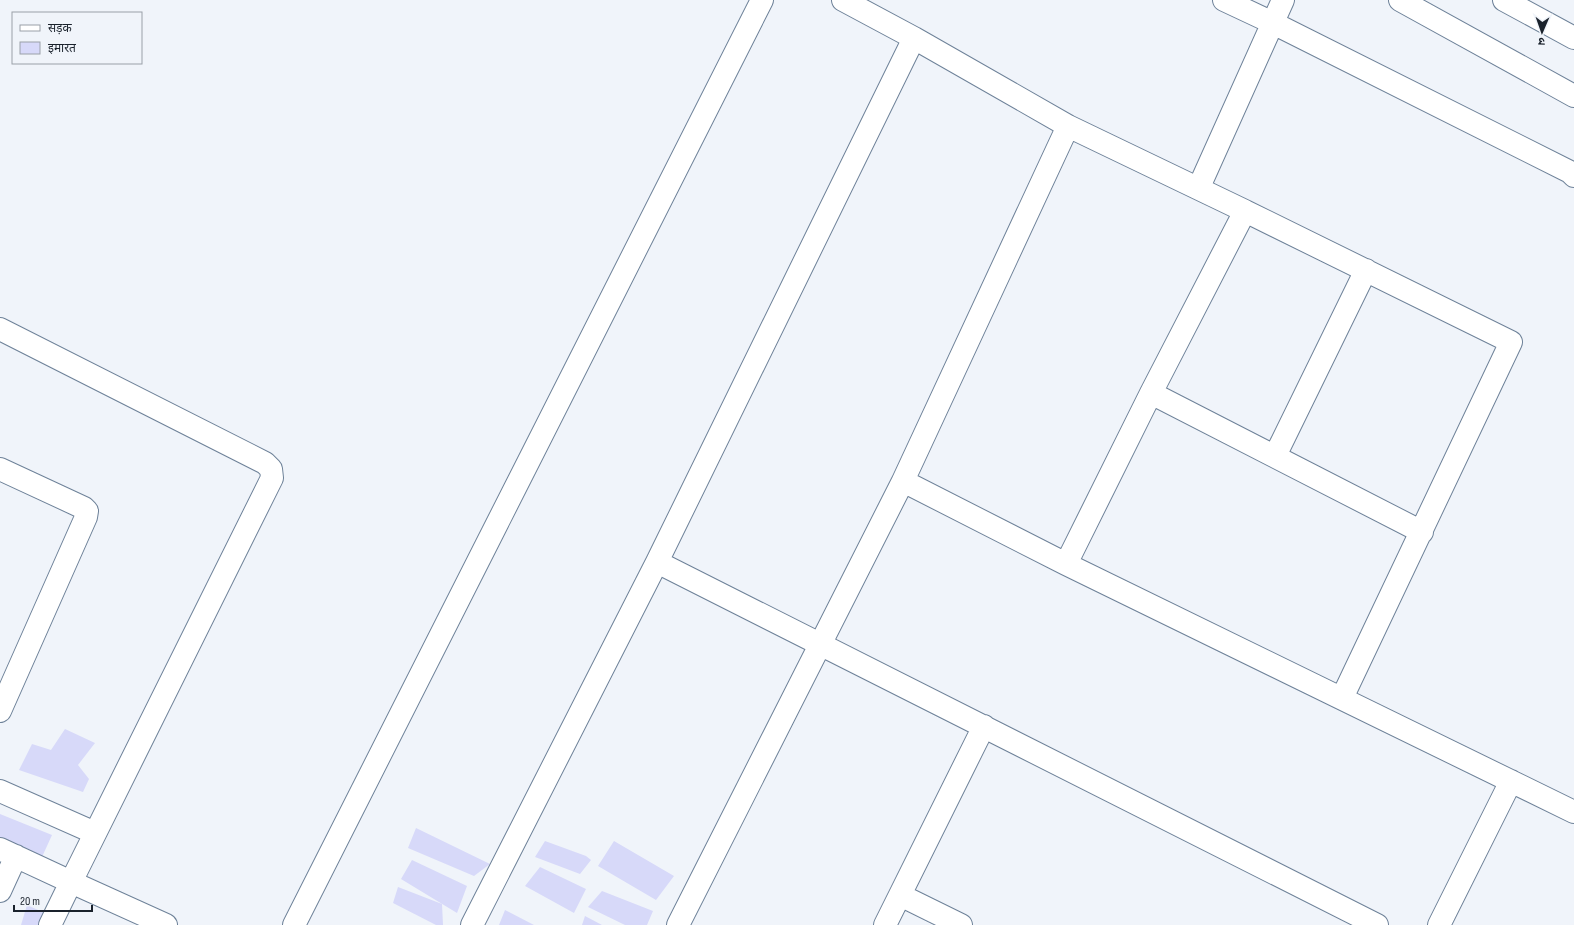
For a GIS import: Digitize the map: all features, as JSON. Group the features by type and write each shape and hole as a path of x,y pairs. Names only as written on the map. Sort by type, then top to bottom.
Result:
{"street":[{"path":"294,925 762,0"},
{"path":"843,0 914,38 1068,126 1199,187 1512,342 1342,698"},
{"path":"1224,0 1563,168 1574,176"},
{"path":"1199,187 1283,0"},
{"path":"1400,0 1574,96"},
{"path":"1504,0 1574,38"},
{"path":"472,925 657,562 914,38"},
{"path":"678,925 903,482 1068,126"},
{"path":"1066,564 1151,393 1245,211"},
{"path":"1275,456 1366,270"},
{"path":"0,329 265,463 271,469 272,478 50,925"},
{"path":"1151,393 1422,532"},
{"path":"0,469 84,508 87,511 86,517 0,711"},
{"path":"903,482 1066,564 1574,812"},
{"path":"657,562 1377,925"},
{"path":"885,925 984,726"},
{"path":"1439,925 1511,781"},
{"path":"0,791 95,833"},
{"path":"0,891 8,852 166,925"},
{"path":"900,895 961,925"}],"building":[{"path":"65,729 95,743 78,765 89,779 83,792 19,770 32,744 51,750"},
{"path":"0,814 52,835 42,857 0,839"},
{"path":"416,828 490,864 474,876 408,848"},
{"path":"545,841 586,856 591,860 580,874 535,857"},
{"path":"614,841 674,876 656,900 598,866"},
{"path":"412,860 467,886 457,913 401,879"},
{"path":"540,867 586,889 574,913 525,886"},
{"path":"398,887 442,904 443,925 436,925 393,903"},
{"path":"602,891 653,911 647,925 625,925 588,907"},
{"path":"27,905 47,914 42,925 21,925"},
{"path":"505,910 534,925 499,925"},
{"path":"585,916 602,925 582,925"}]}
